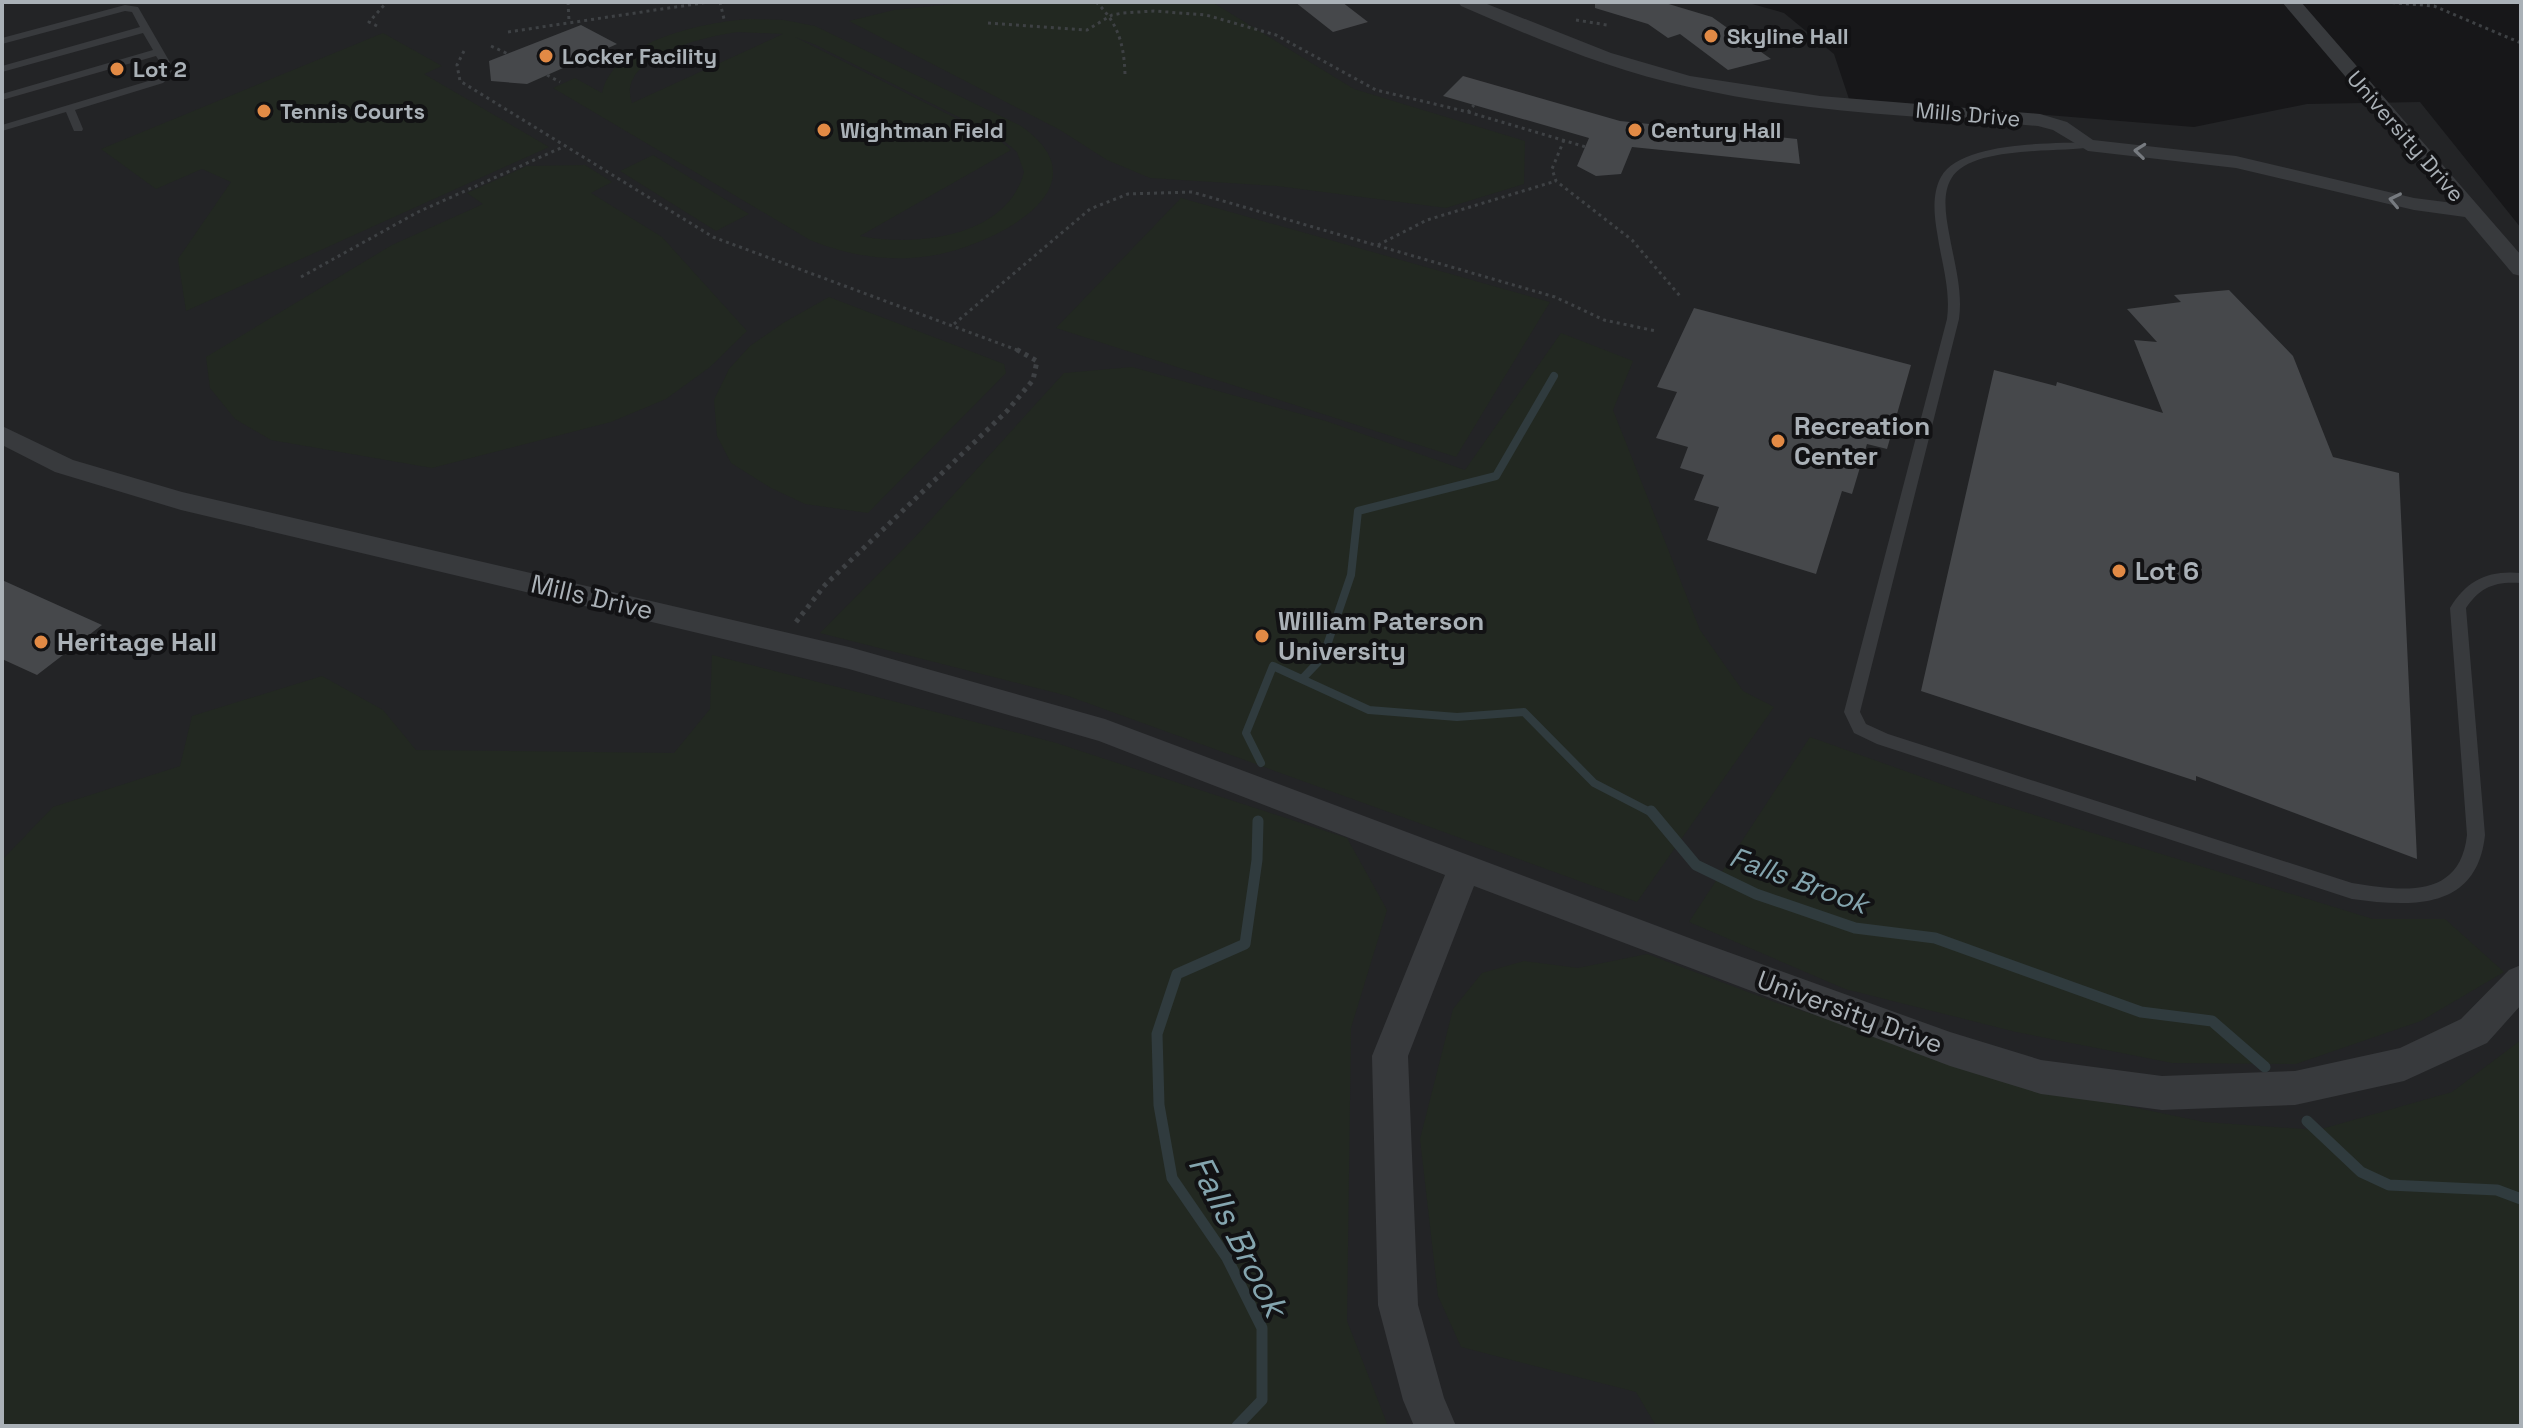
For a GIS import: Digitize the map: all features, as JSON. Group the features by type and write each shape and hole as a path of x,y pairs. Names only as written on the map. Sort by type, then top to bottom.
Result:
{"street":[{"name":"Mills Drive","path":"1467,2 1579,49 1690,82 1818,102 2040,120 2060,126 2088,145 2236,162 2307,176 2389,199 2472,212"},
{"name":"University Drive","path":"2291,2 2521,269"},
{"name":"Mills Drive","path":"2,434 64,466 181,501 849,658 1090,726 1183,759"},
{"name":"University Drive","path":"1183,759 1950,1049 2041,1077 2162,1093 2295,1088 2404,1064 2474,1031 2521,981"},
{"path":"1435,1426 1424,1400 1398,1305 1390,1056 1465,866"}],"lane":[{"path":"2,41 125,8 135,9 170,71 159,81 2,128"},
{"path":"2,69 145,29"},
{"path":"2,97 159,52"},
{"path":"69,108 78,129"},
{"path":"2088,145 2002,152 1956,165 1944,178 1937,196 1955,299 1945,357 1852,712 1860,728 1883,739 2352,891 2405,899 2453,885 2471,860 2476,835 2458,608 2471,587 2501,575 2521,578"}],"path":[{"path":"377,26 369,22 387,2"},
{"path":"568,2 569,21"},
{"path":"508,32 709,2"},
{"path":"720,2 724,19"},
{"path":"1096,2 1112,15 1121,33 1125,74"},
{"path":"2385,2 2434,6 2521,43"},
{"path":"988,23 1087,30 1112,15 1154,11 1206,15 1276,35 1376,90 1468,112 1586,147"},
{"path":"491,46 508,54"},
{"path":"464,51 457,65 460,81 713,237 1008,344 1037,361 1033,380 1007,411 825,585 781,641"},
{"path":"547,75 560,82"},
{"path":"1468,112 1474,105"},
{"path":"1564,140 1552,169 1556,181 1632,240 1680,296"},
{"path":"301,277 418,212 564,146"},
{"path":"1378,245 1427,220 1556,181"},
{"path":"953,325 1090,209 1128,194 1192,192 1555,297 1587,316 1621,326 1656,331"}],"shaded area":[{"name":"William Paterson University","path":"2,2 1745,2 1784,13 1834,54 1849,99 2194,127 2307,104 2420,102 2521,228 2521,1426 926,1426 2,1044"},
{"path":"973,2 1212,2 1354,89 1525,141 1524,184 1446,208 1277,186 1150,178 1107,160 1060,130 849,21 894,10"},
{"name":"Wightman Field","path":"784,20 815,26 1021,126 1045,149 1053,172 1047,192 1031,211 1008,228 955,250 930,256 899,258 854,254 810,240 553,88 575,78 602,93 610,75 642,47 686,30 731,21","holes":["738,32 783,34 632,103 630,87 637,73 650,61 686,44","795,37 1002,139 1017,152 1024,172 1014,194 999,211 957,233 907,240 860,236 1011,150 999,140"]},
{"path":"383,33 442,66 424,74 549,147 186,311 178,259 231,182 202,169 156,189 101,149"},
{"path":"653,155 749,214 716,231 620,171"},
{"path":"585,165 612,182 591,193 662,237 747,331 710,367 666,399 611,422 432,468 271,440 235,419 210,388 206,357 392,245 483,204 467,193 527,166"},
{"path":"1181,198 1550,302 1456,457 1056,328"},
{"path":"829,297 1004,364 1006,373 868,513 805,504 771,488 731,463 717,436 714,400 729,369 750,346"},
{"path":"1561,333 1633,361 1613,410 1700,630 1743,691 1774,707 1637,902 1068,696 820,633 915,537 1064,373 1132,367 1326,421 1465,470"},
{"path":"712,655 1053,742 1347,838 1387,910 1351,1028 1347,1321 1388,1426 2,1426 2,860 53,807 180,766 192,716 322,676 383,710 416,750 674,753 710,709"},
{"path":"1810,737 1989,801 2373,919 2445,919 2504,972 2421,1021 2296,1064 2172,1063 2016,1032 1845,989 1689,922"},
{"path":"1647,954 1780,1004 2070,1094 2204,1122 2318,1130 2452,1092 2521,1040 2521,1426 1656,1426 1636,1392 1461,1347 1438,1296 1420,1139 1453,1009 1482,973 1524,961 1578,968"}],"building":[{"path":"1295,2 1342,2 1368,22 1333,32"},
{"name":"Skyline Hall","path":"1595,2 1662,2 1712,17 1771,59 1728,70 1680,34 1668,38 1648,24 1595,8"},
{"name":"Locker Facility","path":"581,25 617,44 527,84 491,81 489,61"},
{"name":"Century Hall","path":"1463,76 1620,121 1797,139 1800,164 1632,147 1621,174 1596,176 1577,166 1589,138 1443,96"},
{"path":"2229,290 2293,356 2333,457 2399,473 2417,859 2196,776 2196,781 1921,691 1994,370 2056,386 2057,382 2163,413 2134,340 2157,342 2127,309 2181,302 2174,295"},
{"name":"Recreation Center","path":"1694,308 1911,365 1887,449 1867,444 1852,494 1842,491 1816,574 1707,540 1719,507 1694,500 1704,475 1680,468 1688,447 1656,438 1677,392 1657,387"},
{"name":"Heritage Hall","path":"2,580 102,625 37,675 2,659"}],"waterway":[{"path":"1302,679 1323,657 1351,575 1358,511 1496,476 1554,376"},
{"name":"Falls Brook","path":"1261,763 1246,733 1273,666 1369,710 1457,717 1524,712 1594,783 1652,813"},
{"name":"Falls Brook","path":"1651,811 1696,865 1756,894 1855,928 1935,938 2141,1012 2212,1021 2265,1067"},
{"name":"Falls Brook","path":"1237,1426 1262,1400 1262,1328 1227,1258 1172,1178 1159,1105 1157,1034 1177,974 1245,944 1257,860 1258,821"},
{"name":"Falls Brook","path":"2307,1121 2361,1172 2389,1185 2497,1190 2521,1199"}],"place":[{"name":"Skyline Hall","path":"1711,36"},
{"name":"Locker Facility","path":"546,56"},
{"name":"Lot 2","path":"117,69"},
{"name":"Tennis Courts","path":"264,111"},
{"name":"Wightman Field","path":"824,130"},
{"name":"Century Hall","path":"1635,130"},
{"name":"Recreation Center","path":"1778,441"},
{"name":"Lot 6","path":"2119,571"},
{"name":"William Paterson University","path":"1262,636"},
{"name":"Heritage Hall","path":"41,642"}]}
